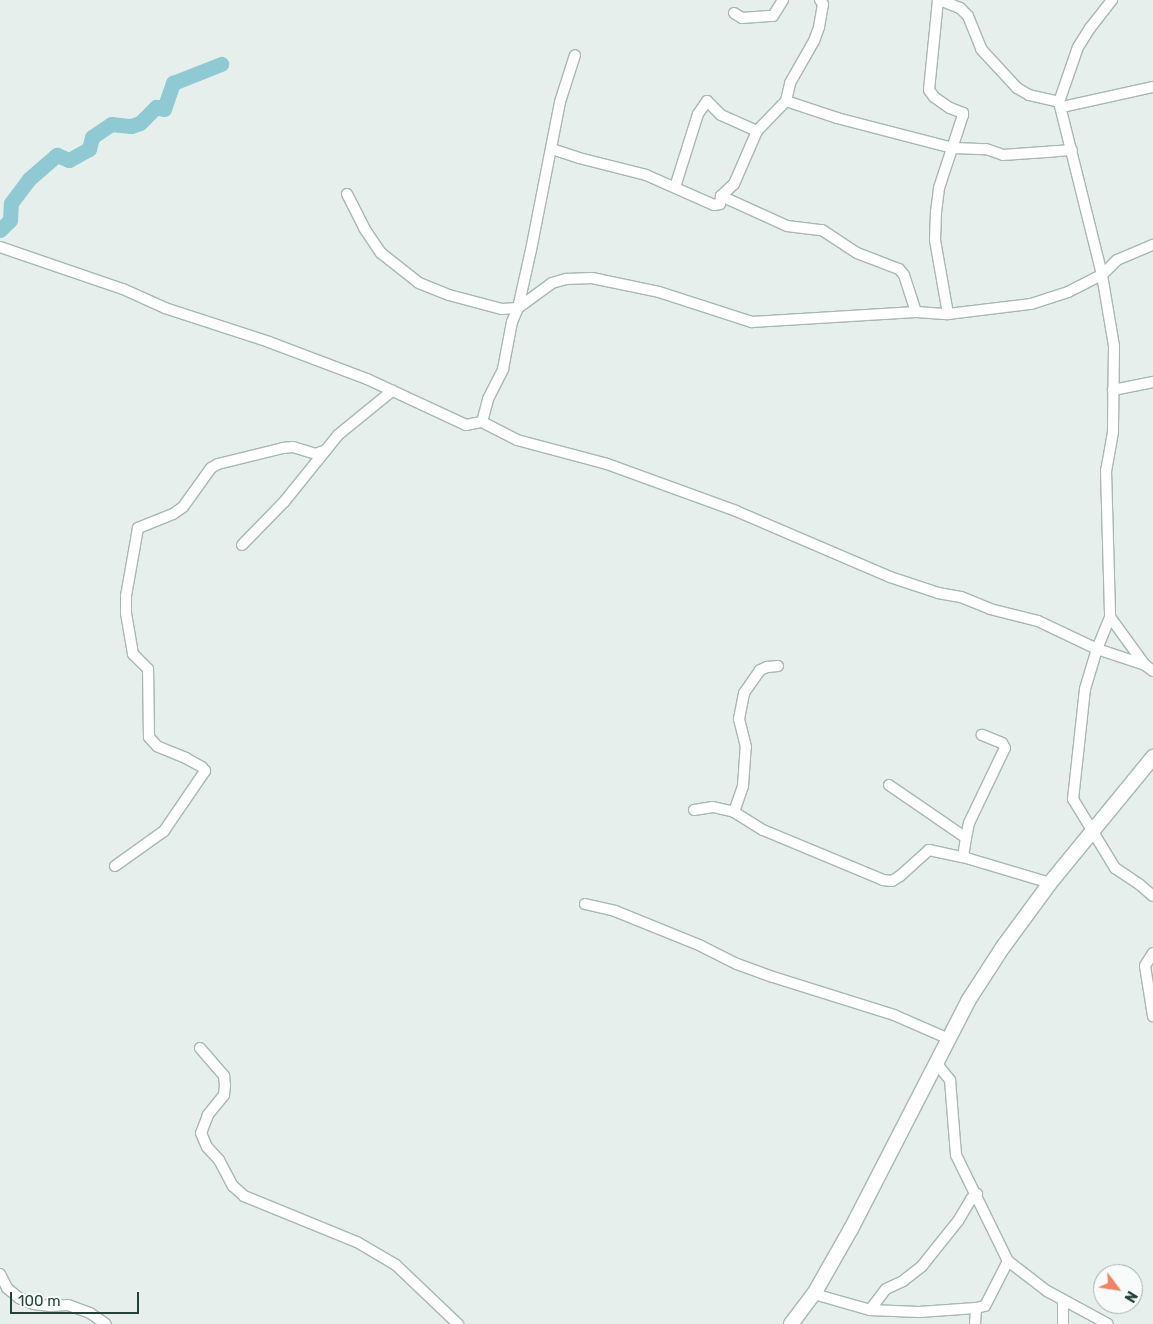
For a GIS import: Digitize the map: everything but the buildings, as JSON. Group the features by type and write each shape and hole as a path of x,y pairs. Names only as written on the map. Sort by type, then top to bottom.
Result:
{"street":[{"path":"734,13 742,18 773,16 783,0"},
{"path":"552,149 646,175 675,186 714,205 720,204 721,196 734,184 757,131 786,102 790,83 814,41 819,27 823,4 820,0"},
{"path":"948,314 935,240 939,188 963,113 950,108 934,97 929,90 939,0 960,8 968,16 981,49 1017,88 1029,95 1061,105 1153,87"},
{"path":"1112,0 1078,47 1061,105 1102,275 1113,336 1113,432 1106,470 1110,617 1097,649 1086,689 1073,799 1115,868 1153,896"},
{"path":"482,422 488,399 504,369 512,322 518,308 546,164 552,149 560,102 575,55"},
{"path":"675,186 698,114 707,101 721,115 757,131"},
{"path":"786,102 836,118 953,148 986,149 1003,155 1072,150"},
{"path":"347,194 364,228 382,253 419,283 449,295 502,309 518,308 552,283 566,279 592,278 659,292 752,322 916,312 948,314 1030,304 1068,292 1102,275 1117,260 1153,245"},
{"path":"721,196 787,226 822,230 858,253 899,269 904,275 916,312"},
{"path":"0,247 123,289 165,308 269,342 392,391 466,425 482,422 516,440 607,464 736,511 890,577 938,593 961,597 990,609 1038,621 1097,649 1149,668"},
{"path":"1113,390 1153,382"},
{"path":"242,545 284,502 338,435 392,391"},
{"path":"115,866 164,831 205,771 202,766 157,746 149,737 148,669 134,654 126,613 126,596 138,528 174,514 183,507 210,468 218,464 283,448 293,447 316,454 326,450"},
{"path":"1110,617 1149,668"},
{"path":"734,812 743,786 744,776 746,747 739,719 744,693 760,670 778,666"},
{"path":"964,856 969,823 1005,748 1002,743 982,735"},
{"path":"791,1324 814,1294 937,1064 968,1001 1003,947 1050,883 1093,833 1153,757"},
{"path":"889,785 966,838"},
{"path":"694,810 713,807 734,812 763,830 883,880 892,881 900,876 930,850 964,856 1050,883"},
{"path":"585,904 615,911 701,946 737,964 773,977 894,1014 949,1039"},
{"path":"1153,953 1145,966 1153,1016"},
{"path":"200,1048 224,1076 225,1086 224,1095 208,1115 201,1134 207,1147 219,1160 233,1186 244,1196 357,1242 396,1265 458,1324"},
{"path":"937,1064 950,1080 956,1155 1008,1261 1047,1291 1108,1324"},
{"path":"870,1310 886,1289 903,1281 922,1266 958,1221 976,1194"},
{"path":"814,1294 870,1310 919,1312 976,1308 985,1306 1008,1261"},
{"path":"0,1274 7,1288 19,1298 34,1304 50,1306 68,1305 90,1313 106,1324"},
{"path":"1063,1300 1063,1324"},
{"path":"974,1324 976,1308"}],"waterway":[{"path":"0,230 10,220 11,203 29,179 57,155 69,160 89,149 92,137 111,124 131,126 140,123 156,107 164,109 173,83 221,64"}]}
